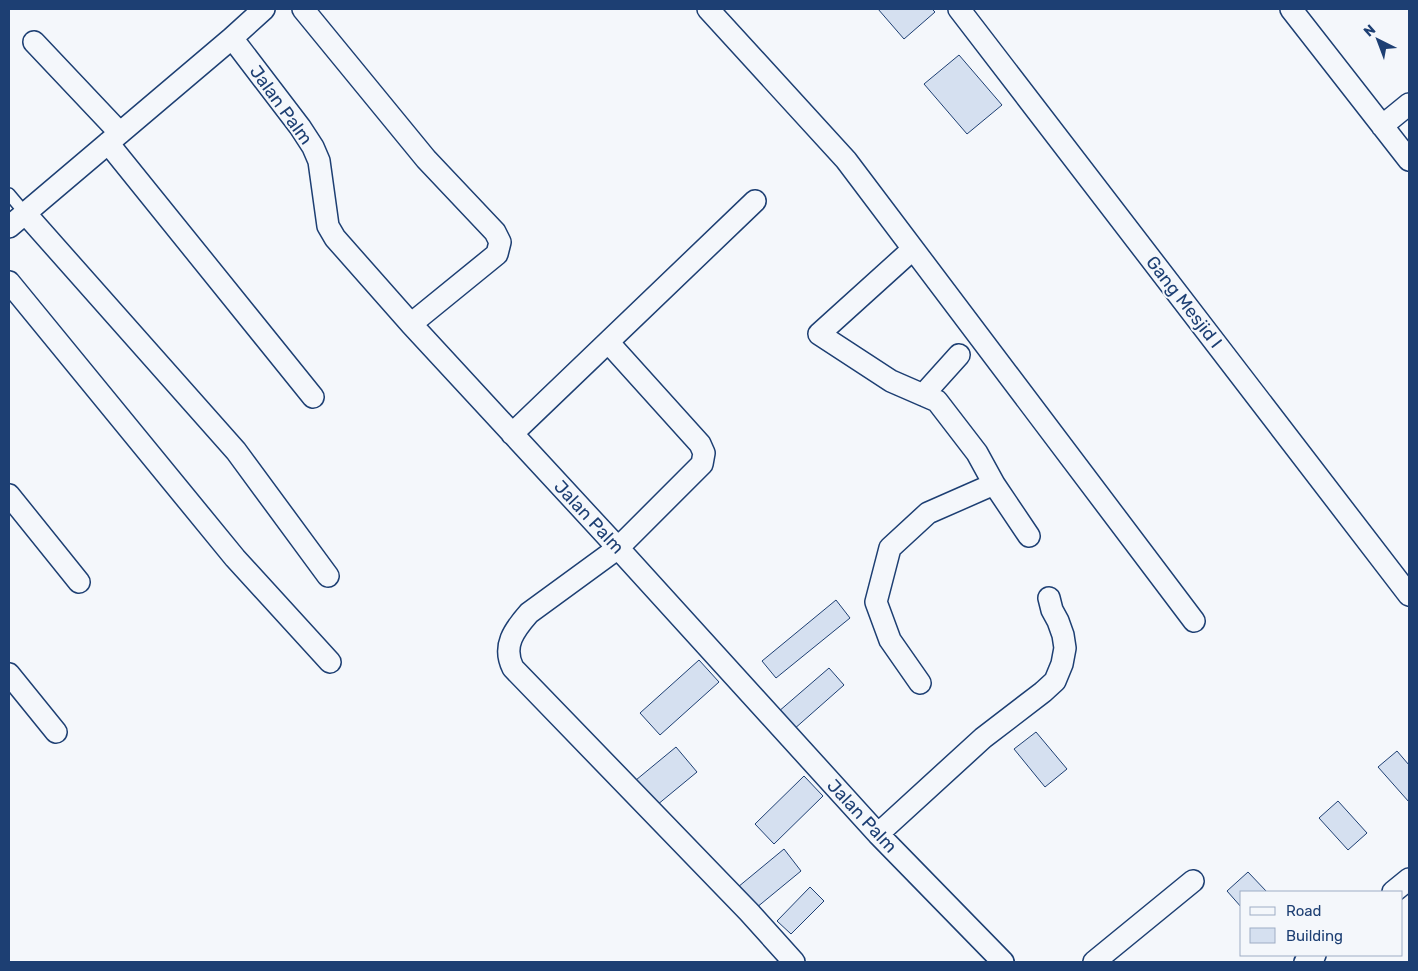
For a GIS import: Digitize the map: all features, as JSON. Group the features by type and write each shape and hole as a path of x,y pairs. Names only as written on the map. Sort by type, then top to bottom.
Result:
{"street":[{"path":"9,227 264,9"},
{"path":"303,9 426,159 495,232 500,242 497,254 411,324"},
{"path":"708,9 846,160 1194,621"},
{"name":"Gang Mesjid I","path":"959,9 1409,595"},
{"path":"1291,9 1409,160"},
{"name":"Jalan Palm","path":"232,38 300,127 312,147 318,161 328,226 335,238 411,324 878,834 1003,962"},
{"path":"34,42 114,138 313,397"},
{"path":"1382,126 1409,104"},
{"path":"512,434 755,201"},
{"path":"25,213 236,451 328,576"},
{"path":"913,249 819,334 892,381 936,401 977,453 994,484 1029,536"},
{"path":"9,282 235,558 330,662"},
{"path":"608,342 700,444 704,453 702,464 618,548 529,613 517,626 509,644 508,658 517,673 749,912 794,962"},
{"path":"923,395 958,355"},
{"path":"920,683 890,640 876,602 890,548 928,513 994,484"},
{"path":"9,495 79,582"},
{"path":"878,834 982,738 1055,681 1062,664 1065,648 1063,635 1049,598"},
{"path":"9,674 56,732"},
{"path":"1393,891 1409,879"},
{"path":"1094,962 1194,880"}],"lane":[{"path":"9,194 25,213"}],"building":[{"path":"878,9 932,9 935,12 904,39"},
{"path":"959,55 1002,105 967,134 924,84"},
{"path":"836,600 850,618 776,678 762,661"},
{"path":"699,660 719,682 660,735 640,713"},
{"path":"829,668 844,685 793,730 778,712"},
{"path":"1036,732 1067,769 1045,787 1014,749"},
{"path":"676,747 697,772 657,805 636,780"},
{"path":"1397,751 1409,765 1409,802 1378,767"},
{"path":"804,776 823,796 774,844 755,824"},
{"path":"1338,801 1367,833 1348,850 1319,818"},
{"path":"784,849 801,871 756,908 738,887"},
{"path":"1248,872 1266,891 1240,891 1240,906 1227,891"},
{"path":"810,887 824,901 791,934 777,921"}]}
